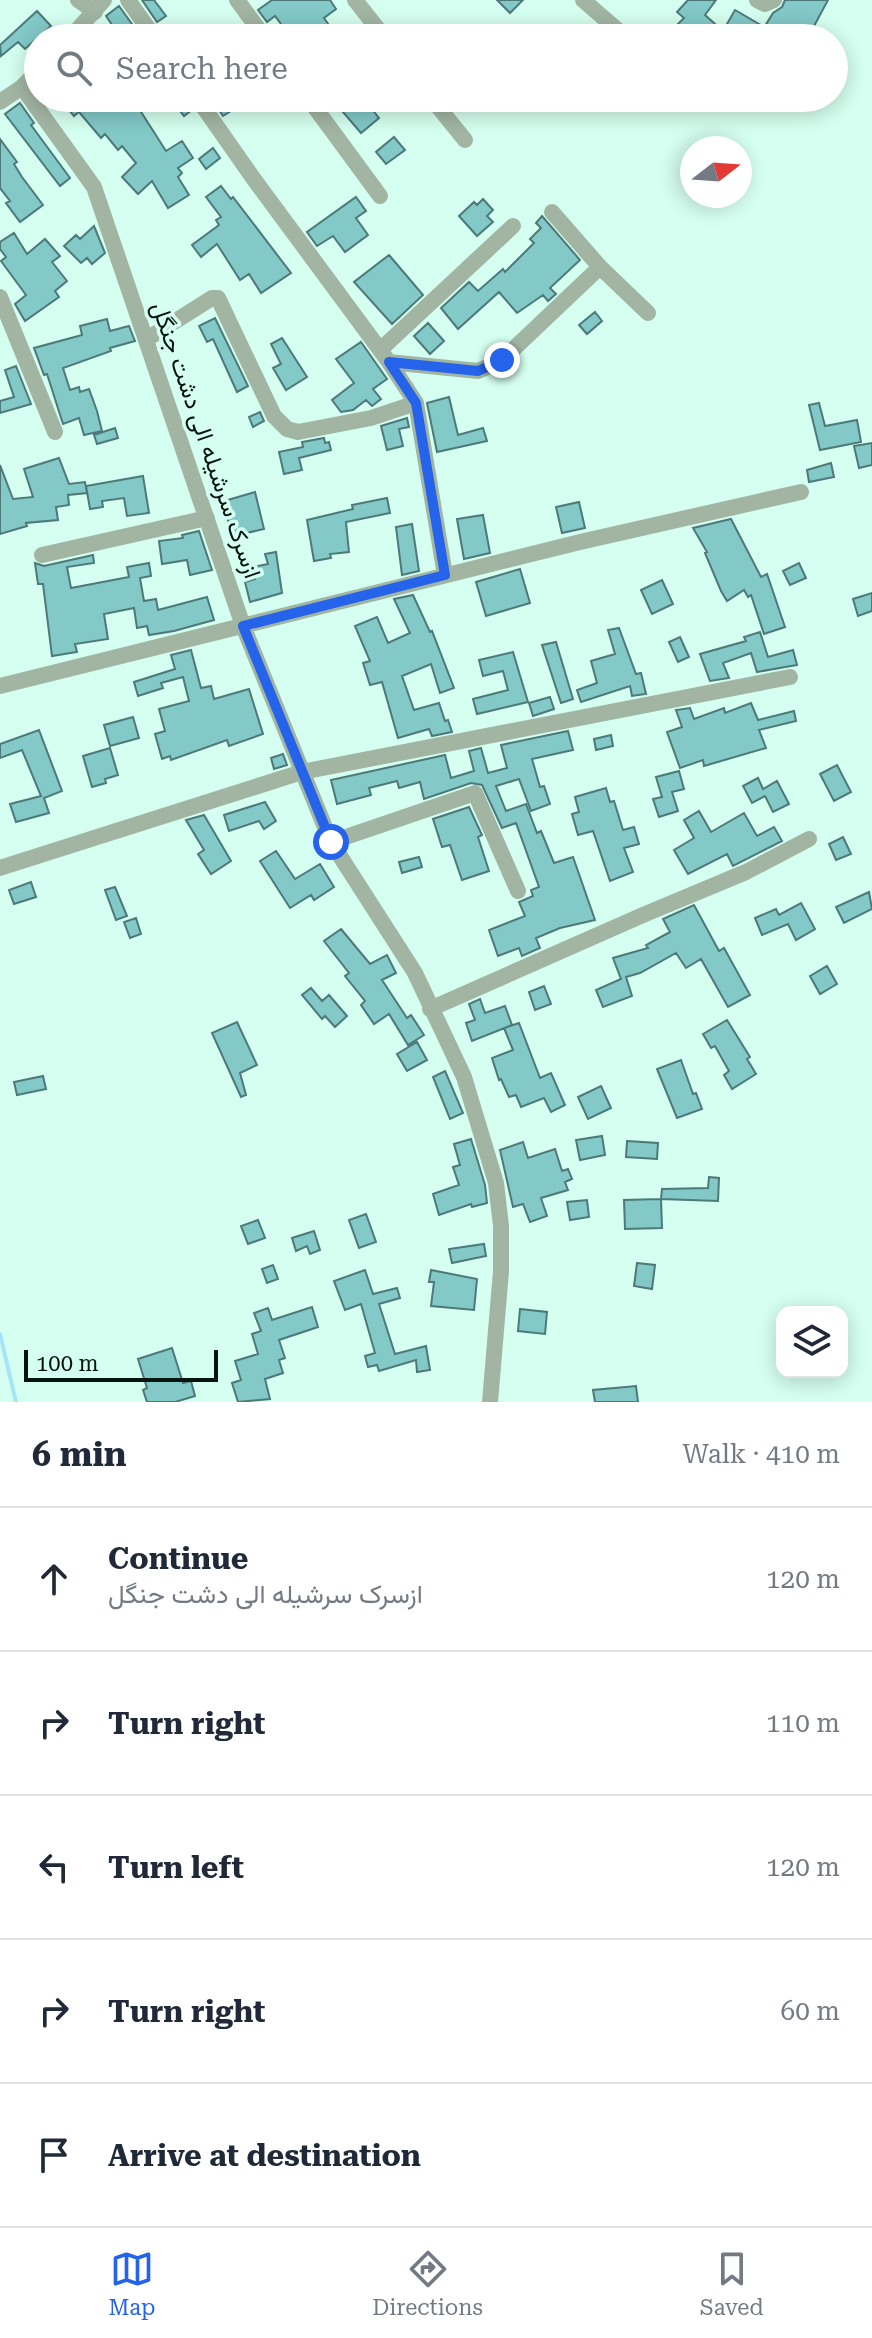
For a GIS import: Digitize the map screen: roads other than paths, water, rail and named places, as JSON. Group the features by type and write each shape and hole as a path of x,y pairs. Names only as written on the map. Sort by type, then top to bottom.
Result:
{"street":[{"path":"78,0 99,6 83,24"},
{"path":"128,0 145,24"},
{"path":"237,0 255,24"},
{"path":"355,0 374,24"},
{"path":"583,0 611,24"},
{"path":"757,0 765,4 774,0"},
{"path":"0,102 22,87"},
{"name":"ازسرک سرشیله الی دشت جنگل","path":"40,112 94,187 243,626 331,842 415,973 464,1077 496,1183 501,1226 501,1271 490,1402"},
{"path":"207,112 416,403 445,575"},
{"path":"318,112 380,196"},
{"path":"442,112 465,140"},
{"path":"552,212 600,267 648,313"},
{"path":"385,356 513,226"},
{"path":"385,356 478,371 489,368 502,360 600,267"},
{"path":"0,297 55,432"},
{"path":"147,339 212,298 218,298 274,416 287,429 298,432 371,418 416,403"},
{"path":"0,686 445,575 801,492"},
{"path":"42,555 207,518"},
{"path":"0,868 302,772 790,677"},
{"path":"331,842 475,793 518,891"},
{"path":"430,1009 746,872 809,839"}],"waterway":[{"path":"0,1334 16,1402"}]}
